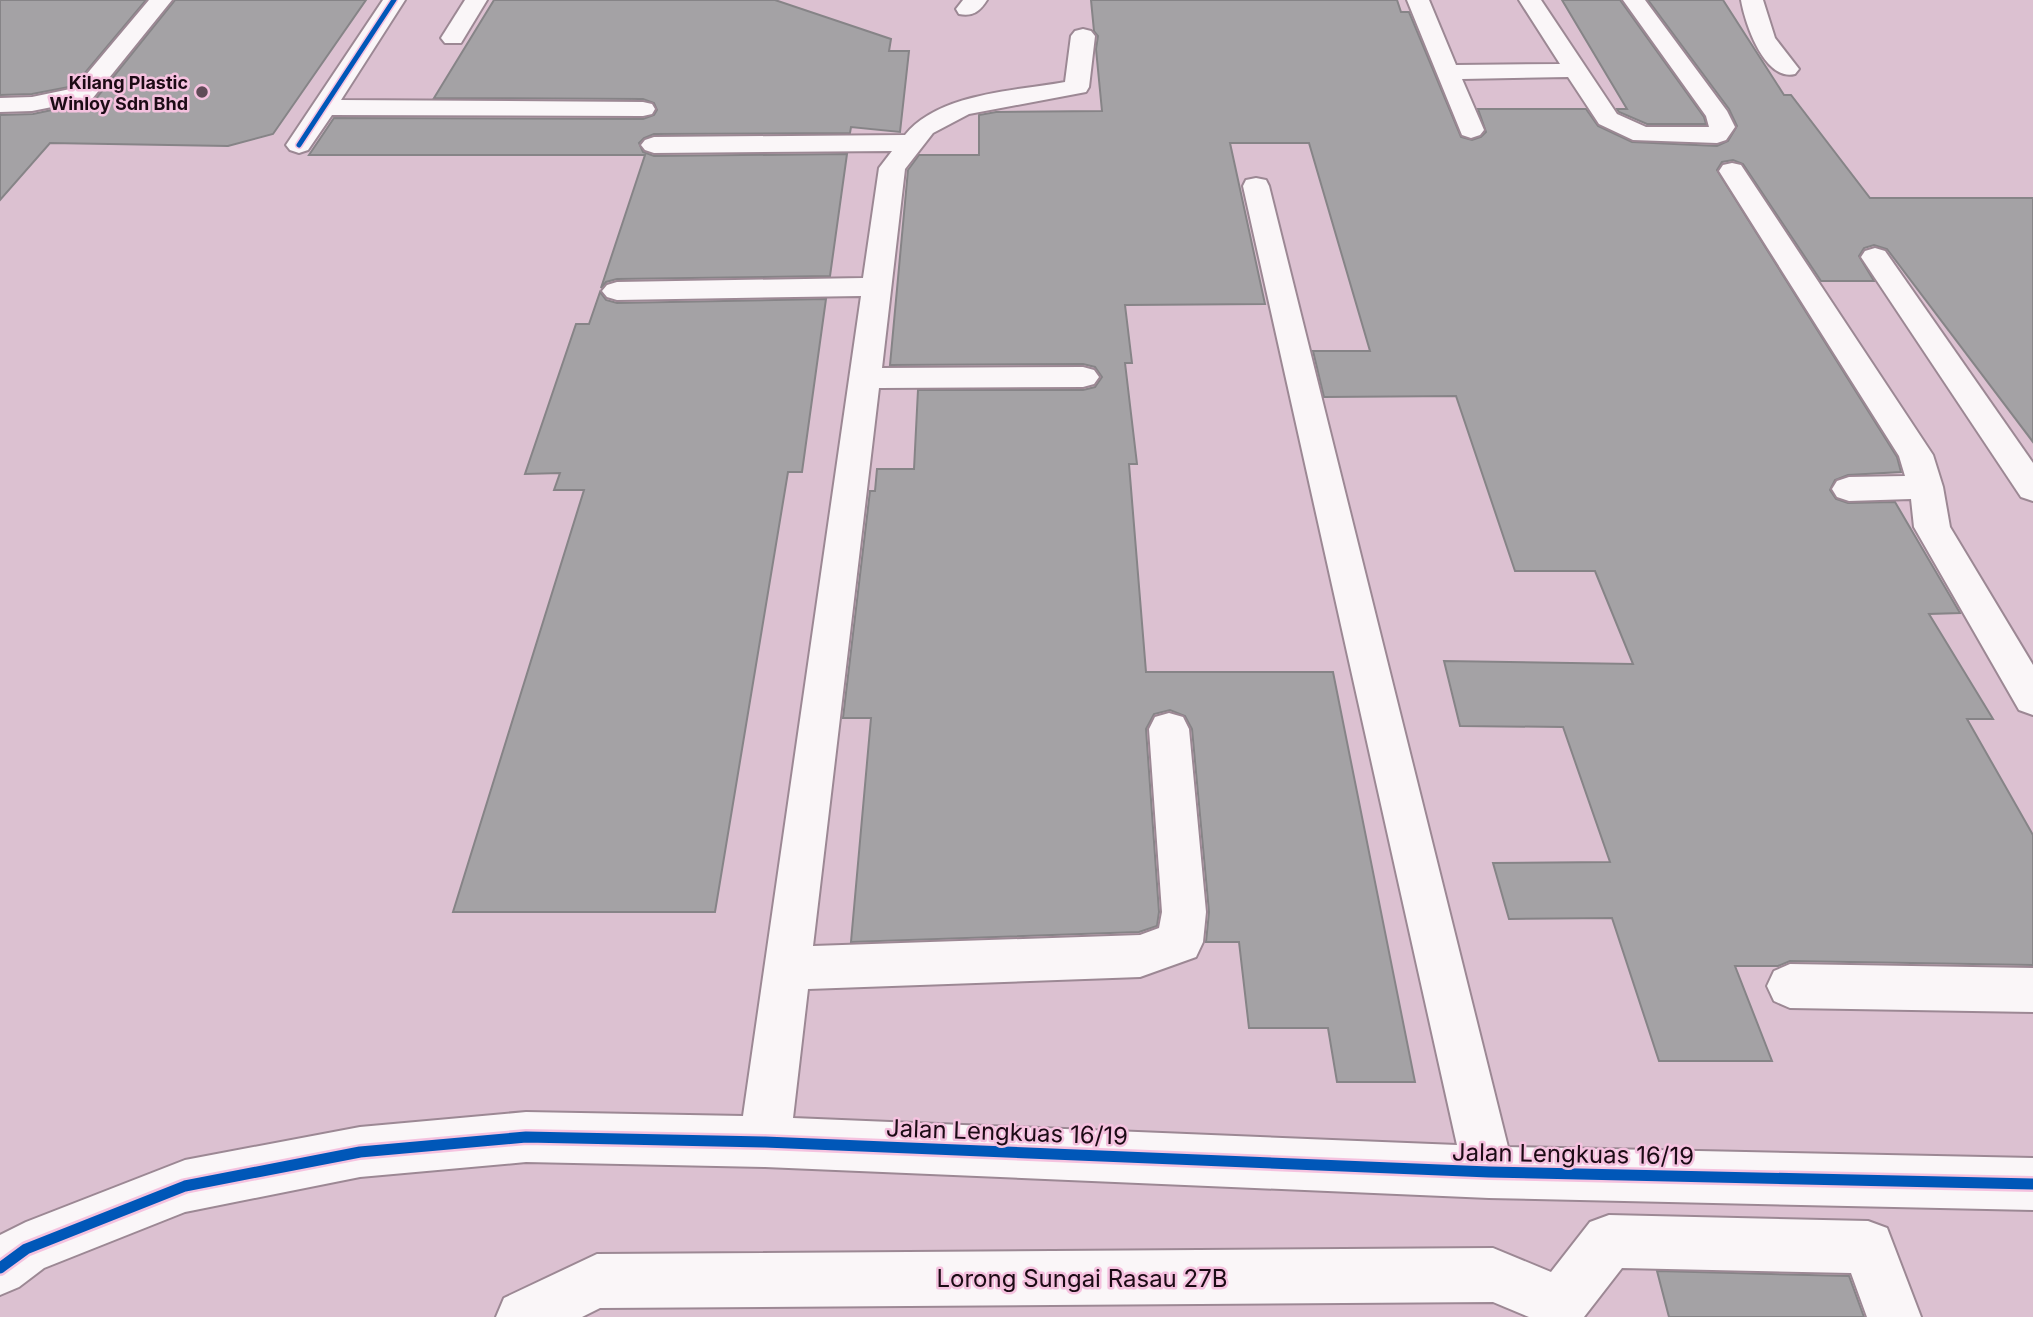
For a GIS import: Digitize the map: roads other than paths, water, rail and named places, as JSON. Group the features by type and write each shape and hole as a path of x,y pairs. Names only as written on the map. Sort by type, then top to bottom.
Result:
{"street":[{"path":"0,105 32,104 83,94 161,0"},
{"path":"299,145 394,0"},
{"path":"453,38 475,0"},
{"path":"1418,0 1471,130"},
{"path":"1530,0 1608,119 1642,135 1717,135 1721,127 1718,116 1634,0"},
{"path":"1752,0 1758,29 1787,69"},
{"path":"765,1142 892,168 924,128 962,108 1077,87 1083,36"},
{"path":"1447,72 1552,72 1573,69"},
{"path":"323,107 643,108"},
{"path":"654,145 912,144"},
{"path":"1732,171 1916,455 1926,487 1932,527 2033,699"},
{"path":"1256,186 1489,1171"},
{"path":"1875,257 2033,489"},
{"path":"617,292 877,287"},
{"path":"865,378 1083,377"},
{"path":"1849,489 1926,487"},
{"path":"786,968 1140,956 1180,942 1184,912 1169,729"},
{"path":"1790,986 2033,989"},
{"name":"Jalan Lengkuas 16/19","path":"0,1268 26,1250 185,1186 360,1152 526,1137 765,1142 1489,1171 2033,1184"},
{"path":"1566,1310 1609,1241 1868,1247 1894,1317"},
{"name":"Lorong Sungai Rasau 27B","path":"523,1317 597,1281 1493,1275 1566,1310"}],"place":[{"name":"Kilang Plastic Winloy Sdn Bhd","path":"202,92"}]}
